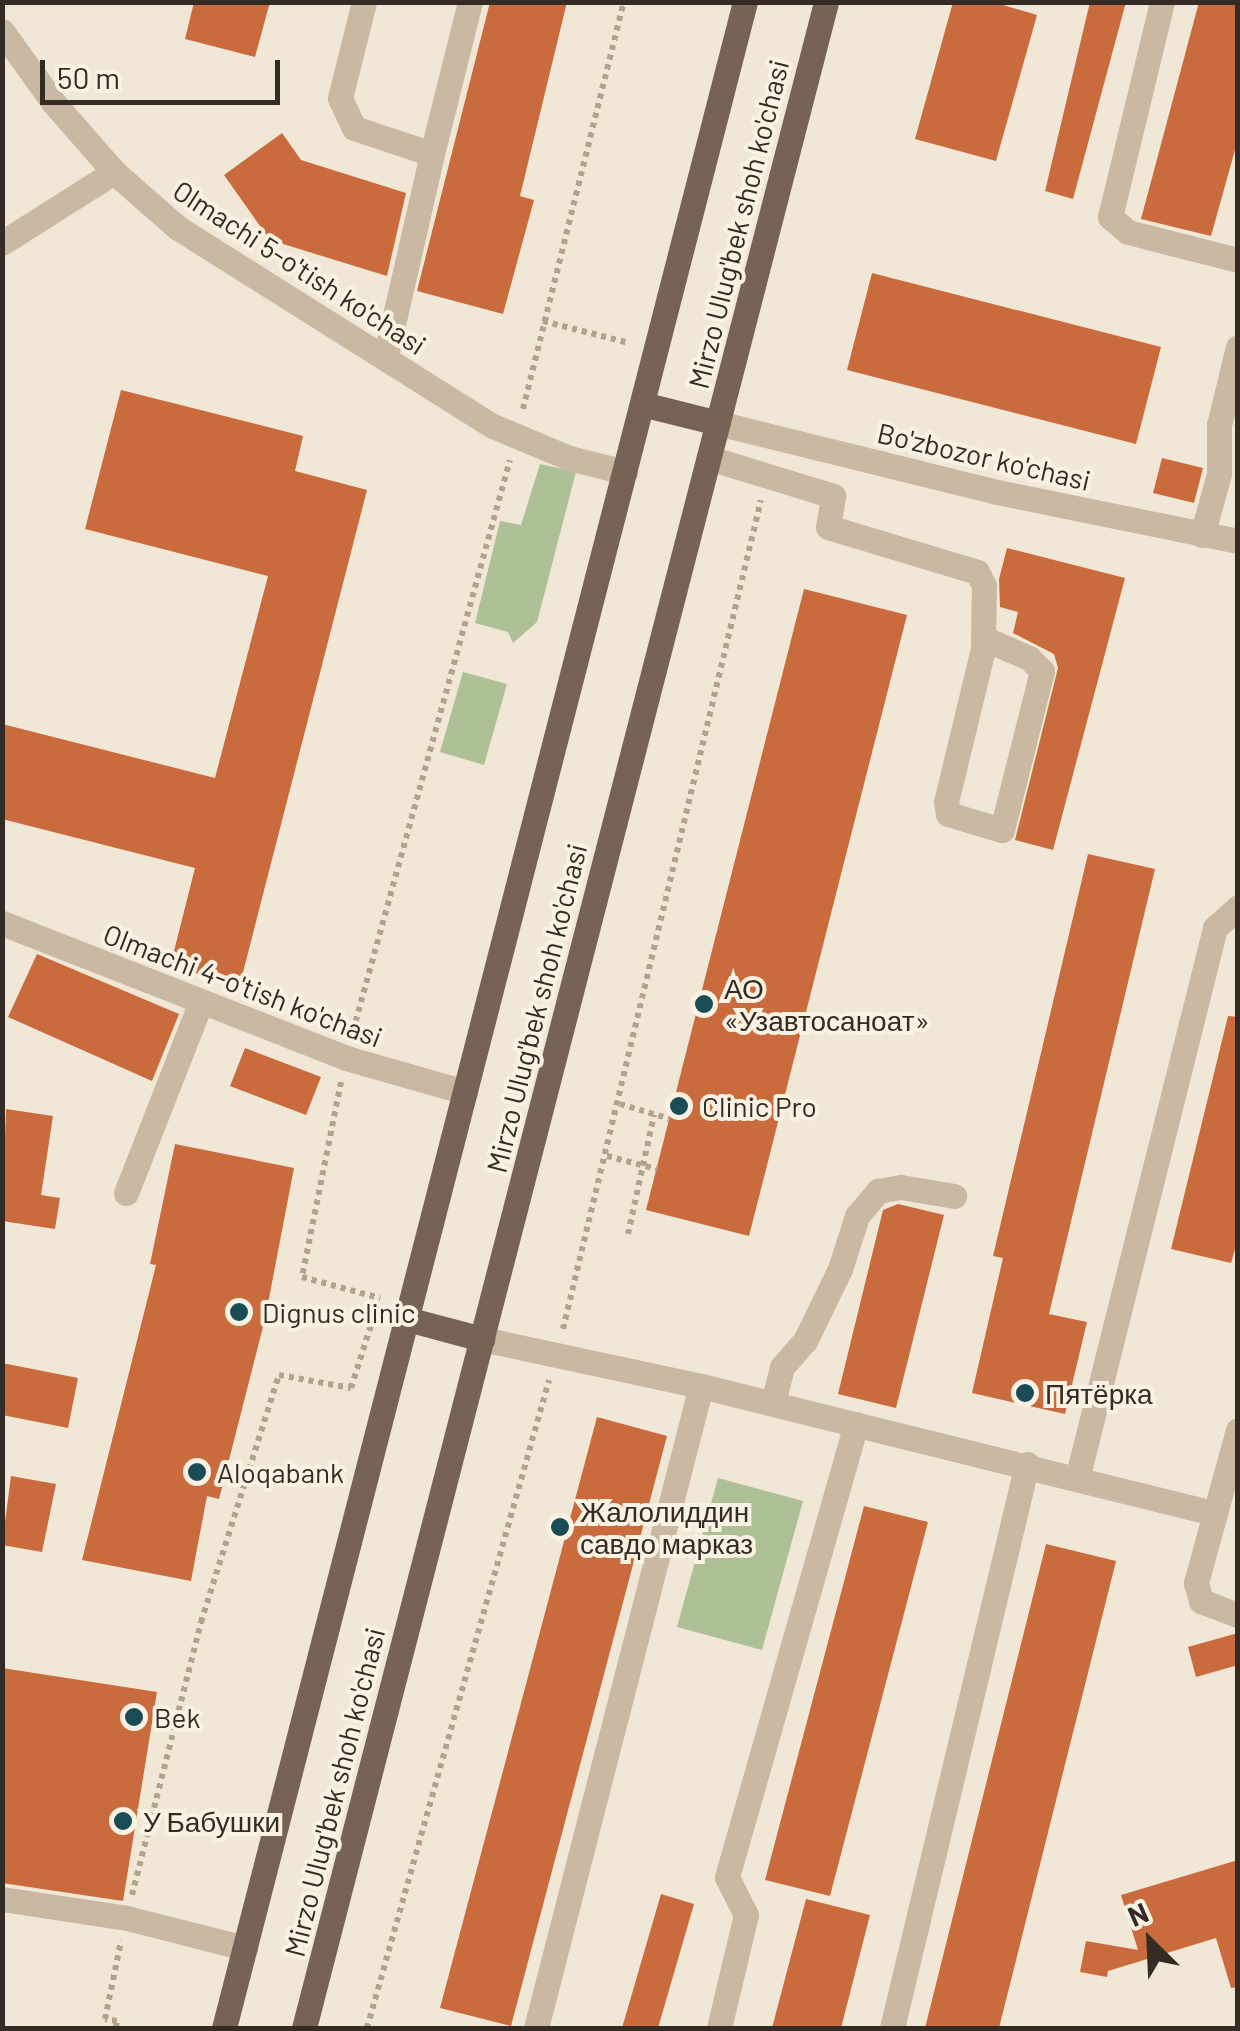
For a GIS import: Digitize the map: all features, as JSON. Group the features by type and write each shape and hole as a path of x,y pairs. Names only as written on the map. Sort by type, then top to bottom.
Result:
{"main road":[{"name":"Mirzo Ulug'bek shoh ko'chasi","path":"224,2028 746,2"},
{"name":"Mirzo Ulug'bek shoh ko'chasi","path":"304,2028 826,2"},
{"path":"642,404 718,423"},
{"path":"407,1319 482,1339"}],"street":[{"path":"364,2 340,98 354,128 432,154"},
{"path":"385,359 470,2"},
{"path":"1162,2 1110,217 1128,232 1238,260"},
{"name":"Olmachi 5-o'tish ko'chasi","path":"2,31 53,102 114,172 178,228 493,426 570,458 625,472"},
{"path":"2,243 114,172"},
{"path":"1202,535 1219,474 1219,425 1238,346"},
{"name":"Bo'zbozor ko'chasi","path":"718,423 997,492 1238,541"},
{"path":"709,458 833,496 828,528 978,572 984,585 983,638 946,802 948,814 1002,830 1042,671 1029,658 983,638"},
{"path":"1077,1479 1215,928 1238,906"},
{"name":"Olmachi 4-o'tish ko'chasi","path":"2,923 346,1058 465,1092"},
{"path":"126,1193 200,1002"},
{"path":"773,1403 782,1367 805,1341 840,1269 858,1216 878,1191 901,1187 954,1196"},
{"path":"482,1339 773,1403 1213,1512"},
{"path":"536,2028 701,1386"},
{"path":"719,2028 746,1915 728,1876 856,1424"},
{"path":"1238,1430 1196,1583 1200,1601 1238,1615"},
{"path":"892,2028 1028,1464"},
{"path":"2,1899 127,1918 245,1948"}],"path":[{"path":"543,321 630,343"},
{"path":"367,2028 556,1356 620,1104 767,474"},
{"path":"620,1104 670,1118"},
{"path":"628,1234 654,1115"},
{"path":"607,1156 656,1169"}],"green space":[{"path":"540,464 576,472 537,622 513,643 508,632 475,623 500,521 521,525"},
{"path":"463,672 507,684 484,765 440,752"},
{"path":"718,1478 803,1501 762,1650 677,1627"}],"building":[{"path":"194,2 270,2 255,57 185,39"},
{"path":"490,2 567,2 520,196 534,200 503,314 417,291"},
{"path":"953,2 993,2 1037,15 996,161 915,139"},
{"path":"1090,2 1126,2 1073,199 1045,191"},
{"path":"1199,2 1238,2 1238,139 1211,236 1141,219"},
{"path":"282,133 301,160 406,193 387,276 270,240 224,175"},
{"path":"872,273 1161,347 1136,444 847,370"},
{"path":"121,390 303,436 295,471 367,490 240,984 170,967 195,868 2,819 2,724 215,778 268,576 85,529"},
{"path":"1162,458 1203,468 1194,503 1153,493"},
{"path":"1007,548 1125,578 1053,850 1015,840 1058,668 1054,654 1013,633 1018,612 1000,607 999,579"},
{"path":"804,589 907,615 749,1236 646,1210"},
{"path":"1088,854 1155,869 1049,1314 1087,1322 1065,1414 972,1393 1003,1258 993,1256"},
{"path":"37,954 179,1014 152,1081 8,1017"},
{"path":"1228,1016 1238,1017 1238,1239 1231,1263 1171,1249"},
{"path":"245,1048 321,1077 306,1115 230,1086"},
{"path":"6,1109 53,1116 41,1195 60,1198 55,1229 2,1221"},
{"path":"175,1144 294,1168 265,1319 219,1499 207,1496 191,1581 82,1560 156,1265 150,1264"},
{"path":"898,1204 944,1215 896,1408 838,1394 883,1210"},
{"path":"2,1363 78,1378 68,1428 2,1415"},
{"path":"597,1417 667,1436 511,2026 440,2008"},
{"path":"11,1476 56,1484 42,1552 2,1545"},
{"path":"864,1506 928,1522 830,1896 765,1880"},
{"path":"1046,1544 1116,1561 999,2028 925,2028"},
{"path":"1238,1633 1238,1665 1196,1677 1188,1647"},
{"path":"2,1668 157,1692 123,1901 2,1883"},
{"path":"1238,1860 1238,1987 1231,1988 1216,1938 1108,1971 1107,1977 1080,1972 1086,1941 1138,1950 1121,1895"},
{"path":"661,1894 694,1904 658,2028 622,2028"},
{"path":"806,1899 870,1915 841,2028 772,2028"}],"place":[{"name":"АО «Узавтосаноат»","path":"704,1004"},
{"name":"Clinic Pro","path":"679,1106"},
{"name":"Dignus clinic","path":"239,1312"},
{"name":"Пятёрка","path":"1025,1393"},
{"name":"Aloqabank","path":"197,1472"},
{"name":"Жалолиддин савдо марказ","path":"560,1527"},
{"name":"Bek","path":"134,1717"},
{"name":"У Бабушки","path":"123,1821"}]}
